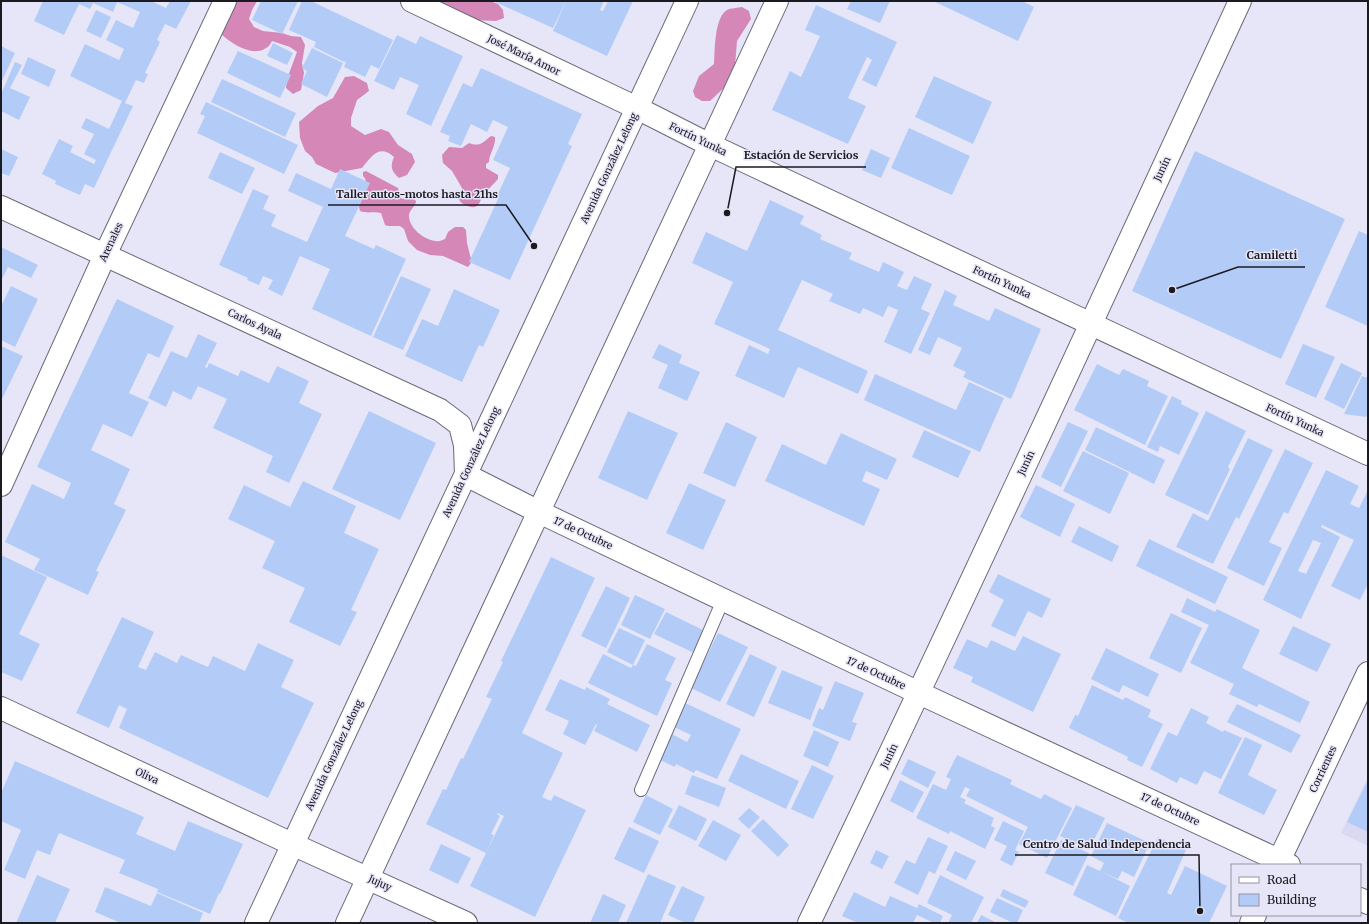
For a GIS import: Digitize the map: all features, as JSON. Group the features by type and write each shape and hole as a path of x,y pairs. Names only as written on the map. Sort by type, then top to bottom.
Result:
{"street":[{"name":"Arenales","path":"1,485 105,255 225,1"},
{"name":"José María Amor","path":"412,1 637,108"},
{"name":"Avenida González Lelong","path":"256,923 687,1"},
{"path":"347,923 777,1"},
{"name":"Junín","path":"809,923 919,693 1240,1"},
{"name":"Fortín Yunka","path":"637,108 710,145 1368,454"},
{"name":"Carlos Ayala","path":"1,207 440,410 460,425 465,445 466,475"},
{"name":"17 de Octubre","path":"466,475 539,512 723,600 1282,864"},
{"name":"Corrientes","path":"1282,864 1368,672"},
{"name":"Oliva","path":"1,708 292,844"},
{"name":"Jujuy","path":"292,844 466,923"}],"lane":[{"path":"641,790 723,600"}],"shaded area":[{"path":"223,1 257,1 249,19 254,27 263,31 301,37 305,45 302,63 304,73 301,90 293,94 286,88 287,79 297,52 290,47 272,41 268,47 260,51 248,50 241,48 219,32"},
{"path":"437,1 490,1 498,4 503,10 504,18 496,21 470,20"},
{"path":"742,7 749,11 751,19 737,41 735,66 729,83 710,101 702,101 695,97 693,91 699,76 714,64 717,27 723,14 727,10"},
{"path":"354,76 367,83 369,91 357,100 351,118 351,126 365,135 381,129 389,132 398,145 412,154 415,162 407,175 399,178 396,175 392,168 394,157 389,153 376,153 362,168 335,173 316,164 312,157 305,151 300,138 299,122 318,106 333,98 345,77"},
{"path":"491,136 495,137 494,147 489,162 486,164 486,168 498,175 498,179 485,193 477,206 470,207 461,203 458,196 462,192 462,188 452,171 443,163 442,155 449,147 462,148 469,143 476,145"},
{"path":"366,171 398,188 402,199 409,197 416,201 409,215 410,221 415,230 427,239 439,241 445,239 448,232 455,227 463,227 466,230 467,243 471,259 471,263 468,267 443,256 430,255 417,250 408,241 404,229 400,226 385,225 381,213 360,211 359,207 366,187 363,172"},
{"path":"1368,777 1368,846 1341,833"}],"building":[{"path":"43,1 151,1 166,8 170,1 191,1 176,29 165,24 157,40 160,42 145,73 148,74 144,83 136,80 125,103 133,106 94,188 85,184 80,195 55,184 56,181 42,174 59,139 73,146 70,152 94,164 96,160 84,154 94,134 81,128 86,118 109,129 122,101 70,76 85,44 119,60 124,49 106,40 116,20 133,28 140,12 117,2 113,12 93,3 90,9 79,4 64,35 34,21"},
{"path":"261,1 298,1 282,34 252,20"},
{"path":"302,1 313,2 393,40 379,69 371,65 365,77 344,67 346,62 314,47 316,42 289,30"},
{"path":"493,1 566,1 553,28"},
{"path":"566,1 604,1 600,10 603,11 608,1 633,1 607,56 553,31"},
{"path":"851,1 890,1 880,23 847,9"},
{"path":"933,1 1022,1 1034,7 1018,41"},
{"path":"816,5 897,42 876,87 862,80 872,60 867,57 848,98 866,106 848,144 772,110 790,71 801,77 820,36 805,30"},
{"path":"96,10 111,17 101,38 86,31"},
{"path":"397,35 416,44 420,36 463,56 431,126 406,114 419,85 400,77 394,90 374,81"},
{"path":"273,43 293,53 287,65 267,56"},
{"path":"1,46 15,53 1,83"},
{"path":"312,48 343,63 327,97 301,84 307,71 302,68"},
{"path":"238,51 291,75 280,98 227,73"},
{"path":"28,57 56,70 49,87 21,74"},
{"path":"15,62 22,65 10,88 30,97 19,120 1,111 1,94"},
{"path":"481,68 582,114 568,144 572,146 510,280 469,262 498,199 496,198 510,168 493,160 508,127 493,120 487,132 471,124 461,146 448,141 450,136 440,132 463,83 472,87"},
{"path":"934,76 992,102 973,144 915,117"},
{"path":"222,79 296,113 285,137 211,102"},
{"path":"206,102 298,145 284,174 197,133 205,116 200,114"},
{"path":"909,128 970,156 952,195 891,168"},
{"path":"1,149 18,157 9,176 1,173"},
{"path":"871,149 890,158 881,178 862,170"},
{"path":"1195,151 1345,219 1281,359 1132,291"},
{"path":"220,152 255,168 242,194 208,178"},
{"path":"340,169 370,183 345,236 374,249 376,245 406,259 371,336 312,309 330,269 300,256 282,296 268,289 273,280 263,276 259,285 247,280 248,278 219,265 253,189 269,196 263,209 276,215 271,226 307,242 323,207 288,191 296,173 331,189"},
{"path":"770,200 804,216 800,224 822,235 820,239 852,253 849,259 879,272 883,262 904,272 897,286 907,290 914,276 932,284 921,309 930,313 911,354 884,342 898,310 888,306 883,317 863,308 860,314 829,301 833,294 802,280 778,330 868,371 858,394 798,367 784,398 735,376 749,345 768,354 770,349 714,324 733,282 692,263 706,232 747,251"},
{"path":"1359,231 1368,235 1368,326 1325,307"},
{"path":"1,247 38,265 31,278 8,267 1,281"},
{"path":"401,276 431,289 403,350 373,337"},
{"path":"11,286 38,299 15,347 1,340 1,306"},
{"path":"454,289 500,310 483,347 479,345 462,382 405,356 422,319 438,326"},
{"path":"945,290 957,296 953,305 989,321 995,308 1041,329 1011,399 963,377 966,372 953,366 962,348 938,337 930,355 918,350"},
{"path":"117,299 174,326 159,358 148,353 129,393 149,402 132,437 103,424 91,450 130,469 114,504 126,510 96,571 99,572 88,595 34,570 40,559 5,542 32,484 64,499 71,483 37,467"},
{"path":"198,334 217,343 205,367 207,368 209,363 238,376 241,370 269,383 277,366 309,381 299,403 322,414 289,483 266,472 273,456 213,428 227,399 198,386 191,400 173,391 166,407 148,398 171,351 187,358"},
{"path":"659,344 682,355 679,363 700,372 687,401 658,388 668,365 652,358"},
{"path":"1303,344 1335,357 1316,398 1285,384"},
{"path":"1,346 23,356 1,401"},
{"path":"1341,363 1362,373 1344,409 1324,399"},
{"path":"1097,364 1119,375 1123,369 1149,381 1147,386 1168,396 1145,445 1074,410"},
{"path":"875,374 956,410 969,382 1004,398 980,452 864,400"},
{"path":"1362,376 1368,378 1368,413 1366,417 1344,414"},
{"path":"1172,396 1182,401 1181,404 1199,413 1179,455 1160,446 1158,452 1147,447"},
{"path":"369,411 436,443 400,520 332,489"},
{"path":"628,411 678,433 647,500 598,478"},
{"path":"1206,411 1246,431 1228,467 1230,469 1208,515 1165,495"},
{"path":"726,422 757,437 735,487 703,473"},
{"path":"1068,422 1088,431 1061,487 1041,477"},
{"path":"1096,427 1165,460 1154,484 1085,450"},
{"path":"924,430 971,451 958,478 912,457"},
{"path":"841,433 897,459 887,480 866,471 862,481 880,489 864,526 765,481 782,444 826,465"},
{"path":"1248,438 1273,450 1239,519 1236,517 1213,564 1176,547 1193,513 1208,521"},
{"path":"1285,449 1313,463 1288,514 1284,512 1269,542 1282,548 1264,586 1227,568"},
{"path":"1083,451 1129,473 1110,514 1063,491"},
{"path":"1326,470 1359,486 1350,504 1359,508 1368,490 1368,584 1360,600 1331,586 1354,540 1322,525 1321,527 1340,537 1301,619 1263,600","holes":["1313,540 1321,543 1306,574 1298,571"]},
{"path":"303,481 356,506 344,533 379,549 351,610 357,612 340,646 289,622 305,588 262,568 275,541 228,519 244,485 290,507"},
{"path":"689,483 726,500 703,550 666,533"},
{"path":"1036,485 1075,504 1060,537 1020,517"},
{"path":"1079,526 1119,546 1112,562 1071,542"},
{"path":"1149,539 1228,577 1215,604 1136,566"},
{"path":"1,555 47,577 19,634 40,644 22,681 1,672 3,669 1,668"},
{"path":"551,557 595,578 522,733 563,753 542,797 551,801 554,795 586,810 535,917 470,886 504,816 497,813 500,816 491,834 494,835 486,853 426,824 443,789 446,790 461,758 463,759 492,699 486,697 503,662 501,661"},
{"path":"998,574 1051,599 1042,618 1028,611 1015,637 991,626 1004,600 989,592"},
{"path":"606,586 630,598 606,648 581,636"},
{"path":"635,595 665,609 650,639 621,625"},
{"path":"1187,598 1215,612 1217,609 1260,630 1242,668 1310,702 1300,723 1259,704 1257,707 1229,694 1234,684 1190,663 1209,625 1181,612"},
{"path":"666,612 705,631 694,653 654,634"},
{"path":"1171,613 1202,628 1181,673 1149,658"},
{"path":"122,617 154,632 138,667 146,670 155,652 177,663 181,655 208,667 213,656 245,671 258,643 294,660 281,687 314,703 268,798 119,728 127,709 119,705 109,728 76,713"},
{"path":"1293,626 1331,644 1317,672 1279,654"},
{"path":"619,628 645,640 633,665 607,652"},
{"path":"718,633 748,647 720,702 691,688"},
{"path":"1023,636 1061,654 1033,712 971,682 973,677 953,668 967,639 987,648 991,640 1015,651"},
{"path":"647,644 676,658 665,680 672,683 657,716 588,683 603,654 631,668 633,665 636,666"},
{"path":"1106,648 1159,674 1148,697 1123,685 1119,693 1091,679"},
{"path":"750,654 777,667 754,717 726,704"},
{"path":"782,670 823,687 810,720 768,703"},
{"path":"560,679 585,690 586,687 610,699 607,704 650,725 637,752 594,731 597,725 596,724 585,745 563,734 569,721 545,710"},
{"path":"835,681 864,693 852,722 857,723 850,741 812,726 819,708 823,710"},
{"path":"1092,685 1123,700 1125,697 1151,710 1148,717 1163,724 1142,767 1127,760 1128,757 1069,728 1075,715 1078,716"},
{"path":"685,703 741,729 717,779 696,770 694,773 676,764 675,767 658,759 670,733 687,742 691,735 674,727"},
{"path":"1237,704 1301,735 1291,753 1227,722"},
{"path":"1191,708 1209,717 1206,723 1223,732 1224,730 1242,738 1221,779 1204,771 1197,785 1180,777 1177,783 1150,769 1168,732 1177,736"},
{"path":"814,730 839,742 828,767 803,756"},
{"path":"1245,737 1262,745 1248,775 1277,790 1264,815 1218,793"},
{"path":"741,754 799,781 786,809 728,781"},
{"path":"957,755 1012,780 1010,784 1041,799 1044,794 1072,808 1047,858 1019,844 1028,827 966,796 970,789 965,787 960,797 966,800 964,803 994,818 991,826 995,828 985,849 950,831 949,834 916,818 933,784 946,790 951,779 946,777"},
{"path":"908,759 936,772 928,788 901,774"},
{"path":"15,761 144,817 136,834 175,851 188,821 243,844 210,914 157,892 158,889 119,873 125,860 59,833 50,855 37,850 25,879 4,870 21,830 1,821 1,793"},
{"path":"812,765 834,776 813,819 791,809"},
{"path":"692,775 726,788 719,807 685,794"},
{"path":"900,780 924,792 913,813 890,801"},
{"path":"1368,780 1368,832 1347,822"},
{"path":"646,795 673,809 660,835 633,822"},
{"path":"679,805 707,819 696,841 668,827"},
{"path":"1076,805 1105,818 1089,850 1060,836"},
{"path":"749,808 760,817 749,829 738,819"},
{"path":"763,819 789,845 778,857 751,831"},
{"path":"713,820 741,835 726,861 698,846"},
{"path":"1003,821 1024,831 1015,850 1019,852 1012,866 1000,860 1007,846 994,840"},
{"path":"1107,823 1150,843 1134,877 1122,871 1118,879 1102,872 1130,886 1116,916 1073,895 1087,865 1100,871 1104,863 1091,856"},
{"path":"629,827 659,841 644,873 614,859"},
{"path":"928,837 948,846 935,874 929,871 918,895 894,883 906,860 915,864"},
{"path":"1158,837 1186,850 1167,893 1171,895 1185,866 1227,886 1209,923 1128,923 1118,918"},
{"path":"1061,840 1089,853 1073,886 1045,873"},
{"path":"441,844 471,858 458,884 429,870"},
{"path":"876,850 889,856 882,869 870,863"},
{"path":"955,851 976,861 966,880 946,870"},
{"path":"648,874 676,886 660,923 626,923"},
{"path":"37,875 70,889 55,923 16,923"},
{"path":"940,875 984,897 971,923 948,923 952,915 927,903"},
{"path":"682,886 705,897 693,923 685,923 668,915"},
{"path":"105,887 151,906 157,893 203,913 199,923 121,923 95,912"},
{"path":"1003,889 1029,901 1025,908 1000,896"},
{"path":"854,892 885,907 890,896 917,908 919,904 943,916 940,923 934,923 917,915 913,923 858,923 842,916"},
{"path":"603,894 626,905 618,923 590,923"},
{"path":"997,898 1023,910 1017,923 1013,923 990,912"},
{"path":"981,915 997,923 977,923"}],"place":[{"name":"Estación de Servicios","path":"727,213"},
{"name":"Taller autos-motos hasta 21hs","path":"534,246"},
{"name":"Camiletti","path":"1172,290"},
{"name":"Centro de Salud Independencia","path":"1200,911"}]}
